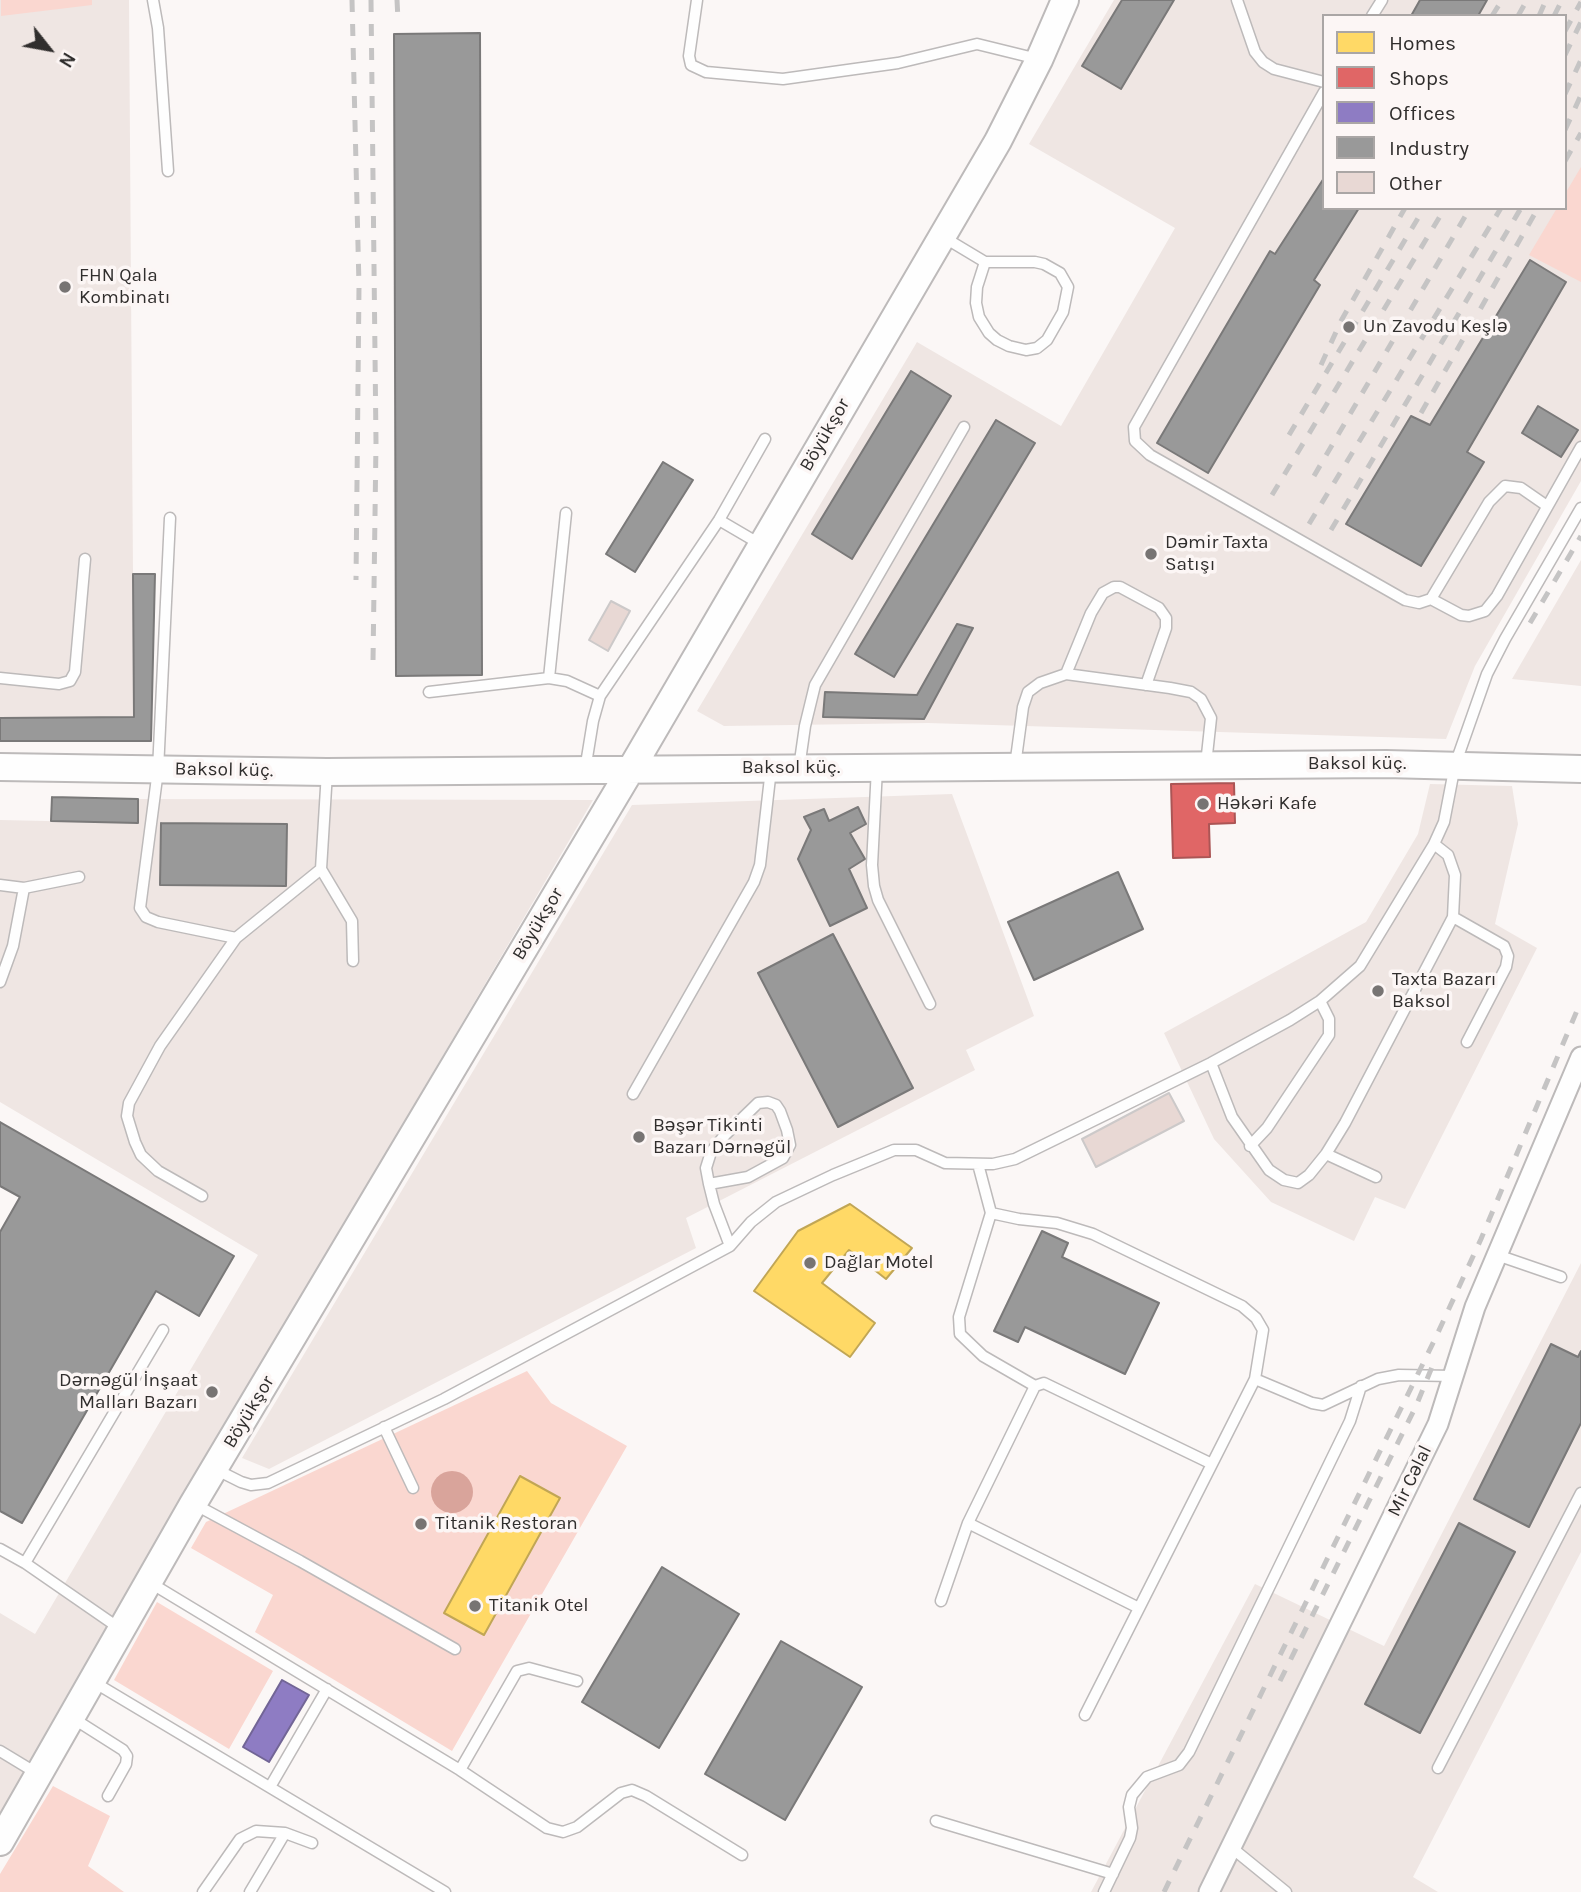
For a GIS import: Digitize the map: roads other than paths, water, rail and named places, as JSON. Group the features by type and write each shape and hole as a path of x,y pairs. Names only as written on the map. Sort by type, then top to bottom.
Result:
{"street":[{"name":"Böyükşor","path":"3,1831 193,1504 631,769 760,544 998,141 1039,60 1065,0"},
{"name":"Baksol küç.","path":"0,767 327,772 1206,764 1455,765 1581,769"},
{"name":"Mir Cəlal","path":"1209,1892 1438,1424 1461,1345 1581,1058"}],"lane":[{"path":"153,0 157,19 168,172"},
{"path":"697,0 691,65 706,72 783,79 898,62 977,44 1039,60"},
{"path":"1237,0 1255,52 1263,62 1274,69 1322,81"},
{"path":"1322,96 1134,427 1135,441 1150,455 1405,600 1419,603 1431,599 1489,502 1505,486 1521,488 1547,506"},
{"path":"941,236 985,262 1035,262 1053,268 1065,279 1068,288 1063,312 1047,340 1037,348 1026,350 997,340 979,317 977,287 985,262"},
{"path":"799,768 805,726 816,685 964,427"},
{"path":"585,770 600,696 719,520 765,439"},
{"path":"1431,599 1461,615 1469,616 1485,611 1497,596 1581,447"},
{"path":"215,1469 251,1485 268,1483 456,1393 730,1246 751,1222 776,1202 833,1175 894,1150 916,1150 945,1163 993,1164 1015,1160 1211,1063 1320,1001 1360,967 1434,844 1444,821 1455,765 1487,674 1581,508"},
{"path":"549,678 566,513"},
{"path":"170,518 158,770 140,908 146,917 158,922 236,938"},
{"path":"719,520 760,544"},
{"path":"0,678 59,684 70,681 75,672 85,559"},
{"path":"1066,674 1091,613 1103,593 1120,587 1159,608 1166,618 1166,628 1146,684"},
{"path":"1015,766 1023,707 1028,692 1040,683 1066,674 1191,692 1201,699 1211,718 1206,764"},
{"path":"429,692 549,678 567,681 600,696"},
{"path":"634,1094 754,882 761,864 771,768"},
{"path":"877,768 872,865 874,886 878,900 930,1004"},
{"path":"327,772 321,869 352,921 353,961"},
{"path":"1211,1063 1232,1117 1269,1170 1284,1180 1298,1182 1309,1175 1345,1123 1453,917 1455,876 1448,855 1434,844"},
{"path":"202,1196 158,1171 141,1155 127,1115 137,1087 160,1046 236,938 321,869"},
{"path":"0,885 24,888 79,877"},
{"path":"0,982 24,888"},
{"path":"1453,917 1504,946 1508,956 1506,967 1467,1042"},
{"path":"1250,1146 1267,1128 1329,1034 1329,1018 1320,1001"},
{"path":"709,1184 748,1177 783,1158 790,1145 784,1120 776,1105 758,1103 711,1152 706,1168 709,1184 730,1246"},
{"path":"1326,1154 1376,1177"},
{"path":"978,1164 991,1213 959,1317 960,1334 983,1356 1034,1386 1044,1383 1212,1464"},
{"path":"991,1213 1057,1223 1093,1234 1242,1306 1256,1318 1263,1330 1255,1379 1085,1715"},
{"path":"1497,1255 1561,1277"},
{"path":"25,1563 163,1331"},
{"path":"1255,1379 1323,1405 1378,1379 1399,1375 1454,1376"},
{"path":"941,1601 968,1523 1034,1386"},
{"path":"1104,1892 1130,1838 1132,1828 1129,1807 1132,1795 1147,1777 1179,1765 1189,1752 1350,1421 1361,1387"},
{"path":"384,1427 413,1488"},
{"path":"1438,1768 1581,1493"},
{"path":"193,1504 455,1649"},
{"path":"968,1523 1139,1608"},
{"path":"0,1549 25,1563 121,1629"},
{"path":"149,1582 460,1770 547,1828 564,1832 577,1827 621,1793 632,1790 742,1855"},
{"path":"460,1770 517,1671 529,1668 577,1681"},
{"path":"92,1680 445,1892"},
{"path":"270,1787 327,1689"},
{"path":"71,1717 123,1750 127,1756 126,1764 108,1796"},
{"path":"0,1751 38,1774"},
{"path":"936,1821 1113,1874"},
{"path":"203,1892 240,1839 256,1831 285,1833 312,1843"},
{"path":"250,1892 285,1833"},
{"path":"1232,1847 1286,1892"}],"railway":[{"path":"352,0 359,286 356,580"},
{"path":"371,0 376,442 373,662"},
{"path":"397,0 398,20"},
{"path":"1493,14 1502,0"},
{"path":"1519,14 1527,0"},
{"path":"1540,14 1546,0"},
{"path":"1555,14 1562,0"},
{"path":"1567,27 1581,2"},
{"path":"1567,51 1581,22"},
{"path":"1567,90 1581,60"},
{"path":"1567,126 1581,95"},
{"path":"1567,158 1581,133"},
{"path":"1321,365 1341,321 1404,210"},
{"path":"1289,435 1423,210"},
{"path":"1272,495 1444,210"},
{"path":"1314,476 1469,210"},
{"path":"1309,524 1500,210"},
{"path":"1331,530 1520,210"},
{"path":"1421,413 1537,210"},
{"path":"1530,623 1581,536"},
{"path":"1164,1892 1435,1339 1481,1239 1581,1001"},
{"path":"1280,1681 1416,1406 1432,1367"}],"place":[{"name":"FHN Qala Kombinatı","path":"65,287"},
{"name":"Un Zavodu Keşlə","path":"1349,327"},
{"name":"Dəmir Taxta Satışı","path":"1151,554"},
{"name":"Həkəri Kafe","path":"1203,804"},
{"name":"Taxta Bazarı Baksol","path":"1378,991"},
{"name":"Bəşər Tikinti Bazarı Dərnəgül","path":"639,1137"},
{"name":"Dağlar Motel","path":"810,1263"},
{"name":"Dərnəgül İnşaat Malları Bazarı","path":"212,1392"},
{"name":"Titanik Restoran","path":"421,1524"},
{"name":"Titanik Otel","path":"475,1606"}]}
